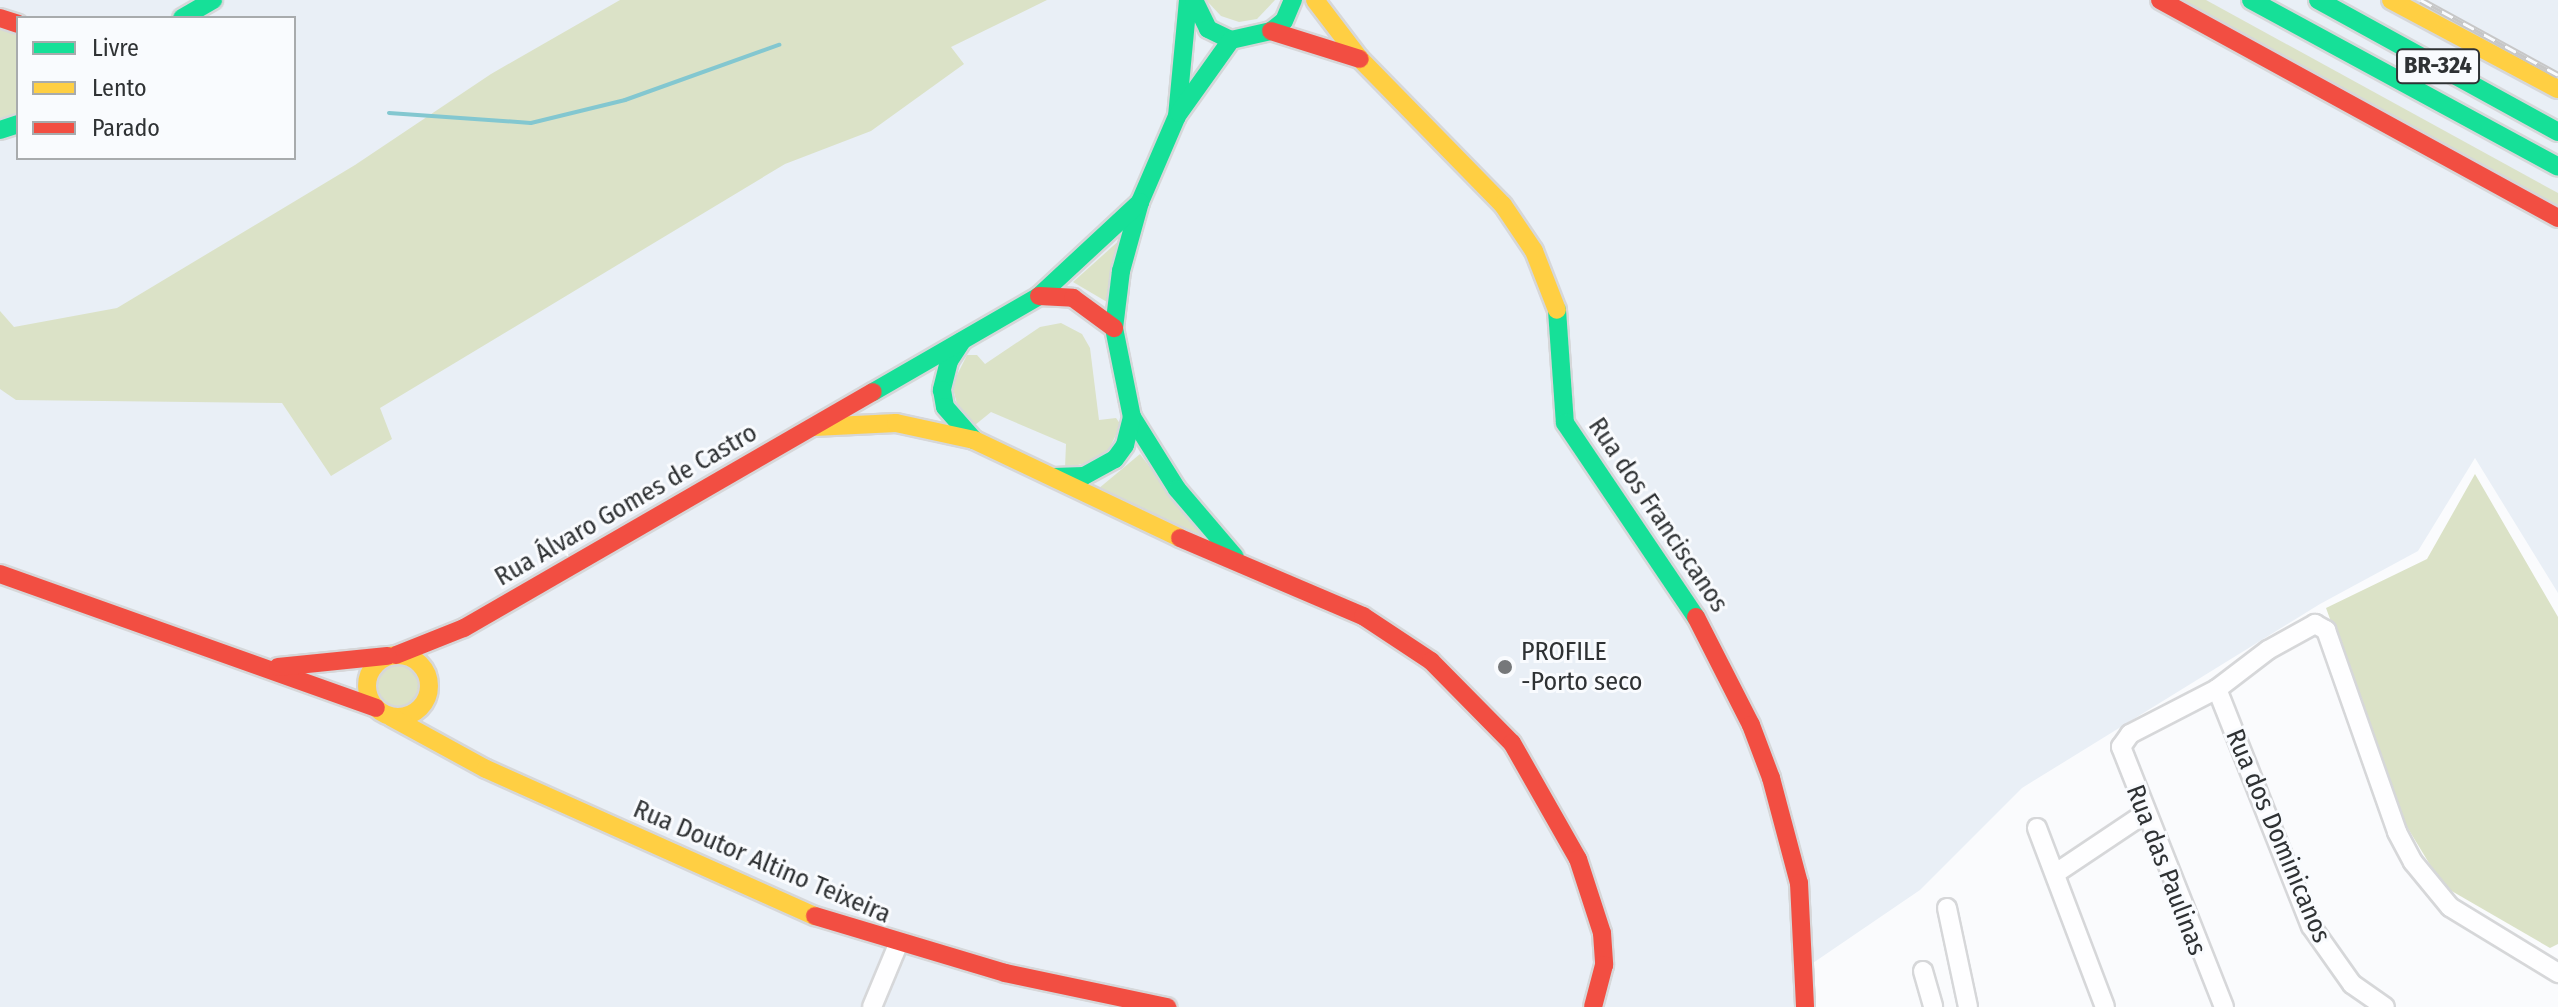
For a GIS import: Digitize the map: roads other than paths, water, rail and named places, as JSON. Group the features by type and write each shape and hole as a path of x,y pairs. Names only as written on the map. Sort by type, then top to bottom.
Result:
{"main road":[{"path":"185,16 213,0"},
{"path":"1191,0 1208,29 1231,40 1271,31 1284,21 1293,0"},
{"name":"Rua Álvaro Gomes de Castro","path":"1177,116 1191,0"},
{"name":"Rua dos Franciscanos","path":"1315,0 1360,59 1503,205 1546,276 1556,302 1565,423 1686,597 1751,725 1771,778 1799,883 1805,1007"},
{"path":"2160,0 2558,218"},
{"name":"BR-324","path":"2251,0 2558,167"},
{"name":"BR-324","path":"2318,0 2558,132"},
{"path":"2391,0 2558,89"},
{"name":"Rua dos Franciscanos","path":"1271,31 1360,59"},
{"name":"Rua Álvaro Gomes de Castro","path":"1132,417 1114,328 1121,271 1140,202 1177,116 1231,40"},
{"name":"Rua Álvaro Gomes de Castro","path":"464,628 1039,296 1140,202"},
{"path":"1039,296 1073,298 1114,328"},
{"path":"962,341 949,361 942,390 945,407 974,440"},
{"path":"1050,477 1084,476 1115,459 1125,445 1132,417"},
{"path":"1132,417 1177,489 1238,560"},
{"name":"Rua Álvaro Gomes de Castro","path":"814,427 896,423 974,440 1050,477"},
{"path":"1050,477 1153,527 1238,560 1363,616 1431,661 1512,743 1578,859 1597,908 1604,965 1593,1007"},
{"name":"Rua Doutor Altino Teixeira","path":"0,574 270,668 384,713 739,886 897,947 1167,1007"},
{"path":"427,677 464,628"},
{"name":"Rua Doutor Altino Teixeira","path":"270,668 391,655 464,628"},
{"path":"427,697 416,711 384,713 367,678 391,655 415,660 427,677 427,697 445,745"}],"street":[{"path":"2217,689 2309,625 2324,627 2413,862 2450,907 2558,973"},
{"name":"Rua das Paulinas","path":"2217,689 2130,734 2121,747 2144,814 2224,1007"},
{"name":"Rua dos Dominicanos","path":"2217,689 2311,926 2352,984 2385,1007"},
{"path":"2056,873 2144,814"},
{"path":"2037,828 2105,1007"},
{"path":"1923,971 1932,1003 1966,998 1947,908"},
{"path":"872,1007 897,947"}],"waterway":[{"path":"389,113 531,123 625,100 779,45"}],"railway":[{"path":"2421,0 2558,75"}],"place":[{"name":"PROFILE -Porto seco","path":"1505,667"}]}
